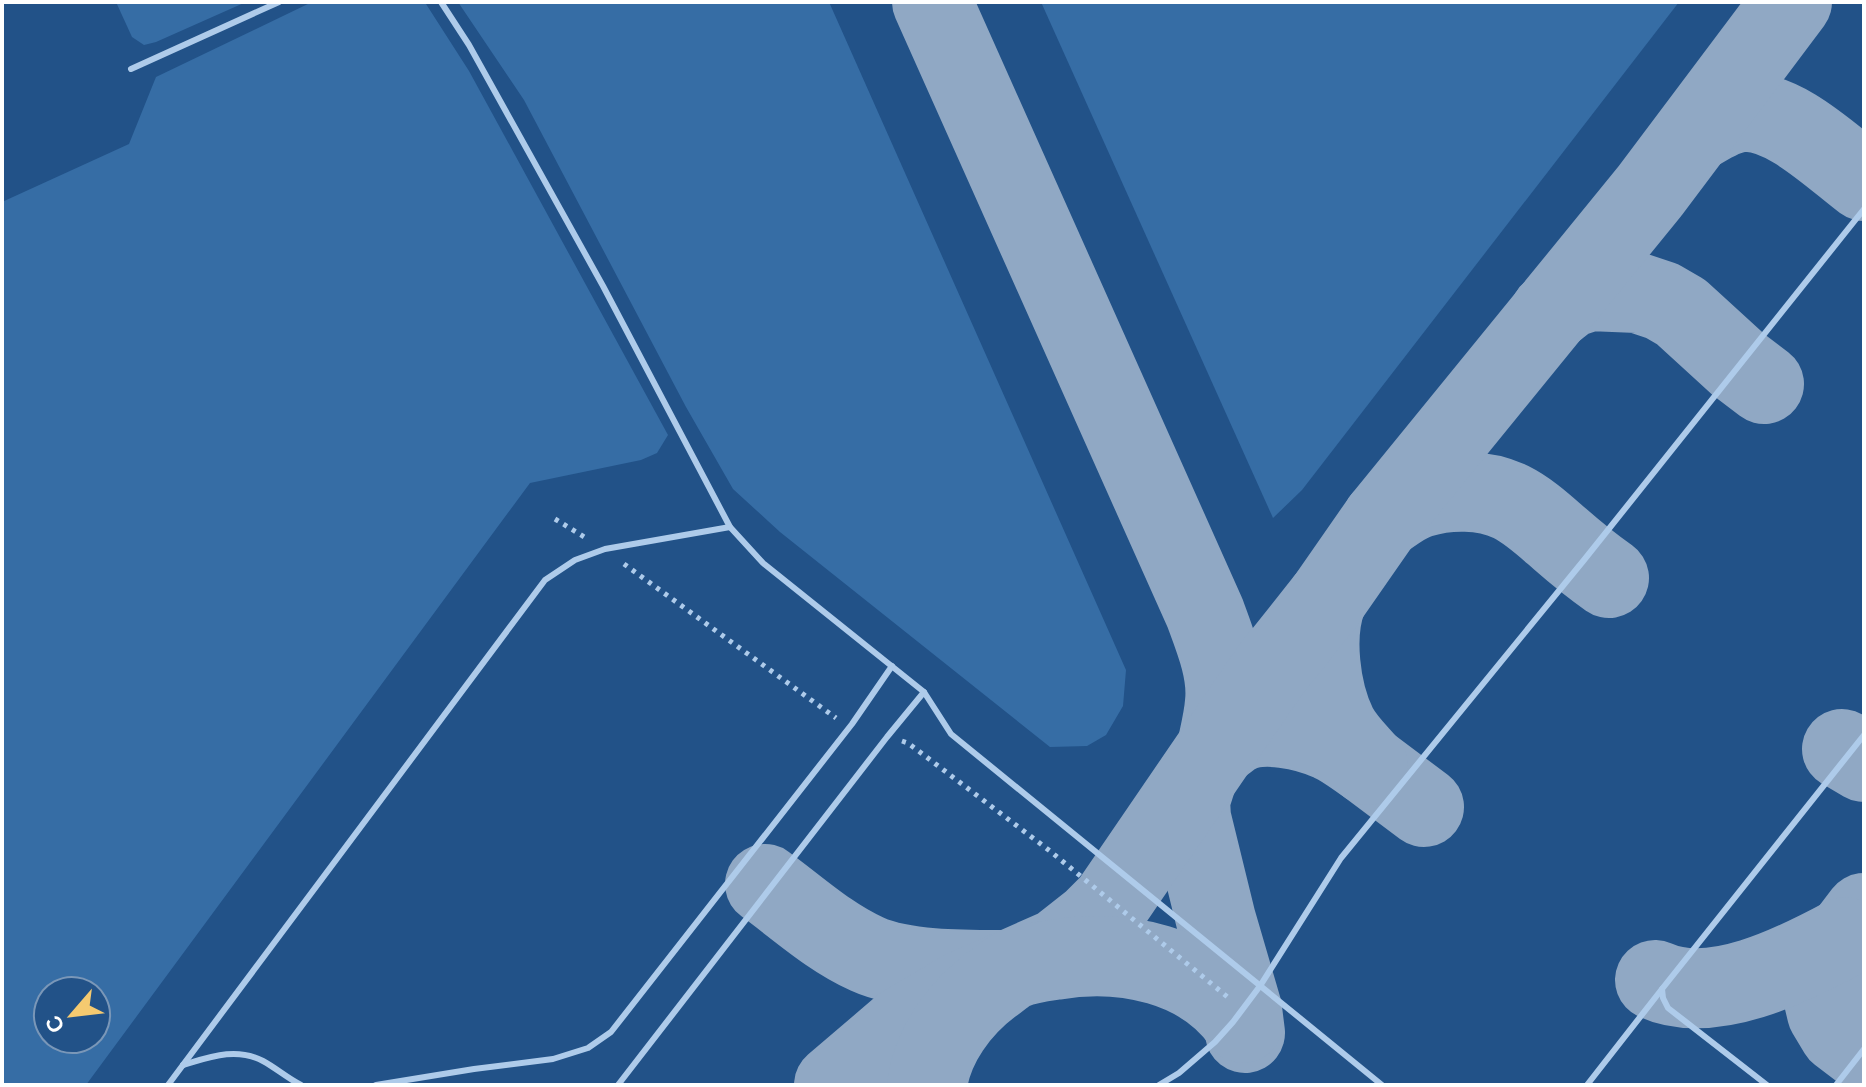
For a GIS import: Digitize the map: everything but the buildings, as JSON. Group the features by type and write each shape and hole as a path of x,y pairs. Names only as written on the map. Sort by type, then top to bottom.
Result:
{"lane":[{"path":"131,69 279,2"},
{"path":"441,2 469,45 603,286 730,527 763,563 924,692 951,734 1382,1085"},
{"path":"1159,1085 1179,1073 1215,1042 1242,1009 1260,986 1341,858 1864,209"},
{"path":"168,1085 545,580 575,560 605,549 730,527"},
{"path":"376,1085 553,1059 588,1048 611,1032 852,724 892,666"},
{"path":"618,1085 924,692"},
{"path":"1587,1085 1864,735"},
{"path":"1662,989 1668,1008 1767,1085"},
{"path":"1836,1085 1864,1049"},
{"path":"183,1065 220,1054 243,1054 263,1061 301,1085"}],"path":[{"path":"555,519 605,549 836,718 852,724"},
{"path":"887,737 908,743 1050,851 1242,1009"}],"shaded area":[{"path":"116,2 246,2 144,45 132,37"},
{"path":"312,2 423,2 469,71 668,435 657,453 641,460 530,483 112,1050 112,975 32,975 32,1055 108,1055 86,1085 2,1085 2,202 129,144 156,77"},
{"path":"458,2 829,2 1126,670 1123,706 1106,735 1087,746 1050,747 780,532 733,489 686,407 524,100"},
{"path":"1041,2 1679,2 1302,490 1273,518"}],"taxiway":[{"path":"932,2 1205,613 1225,679 1217,747"},
{"path":"834,1085 903,1026 964,990 1059,948 1111,903 1269,672 1327,599 1382,520 1650,191 1792,2"},
{"path":"1696,132 1729,115 1757,113 1774,118 1807,136 1864,181"},
{"path":"1550,313 1569,298 1590,291 1638,293 1681,312 1764,384"},
{"path":"1382,520 1410,502 1431,495 1454,492 1489,495 1524,510 1609,578"},
{"path":"1217,747 1248,729 1284,728 1330,741 1368,765 1340,731 1326,696 1320,663 1320,629 1327,599"},
{"path":"1327,729 1424,807"},
{"path":"1842,749 1864,762"},
{"path":"1197,778 1190,800 1191,818 1242,1009 1245,1033"},
{"path":"765,884 840,939 882,960 936,968 1009,970"},
{"path":"1864,913 1829,959 1823,974 1822,992 1827,1013 1839,1033 1864,1052"},
{"path":"1655,980 1677,987 1726,985 1777,970 1845,937"},
{"path":"927,1085 942,1041 969,1004 1007,973 1033,964 1106,956 1159,965 1206,987 1226,1003 1243,1023"}]}
